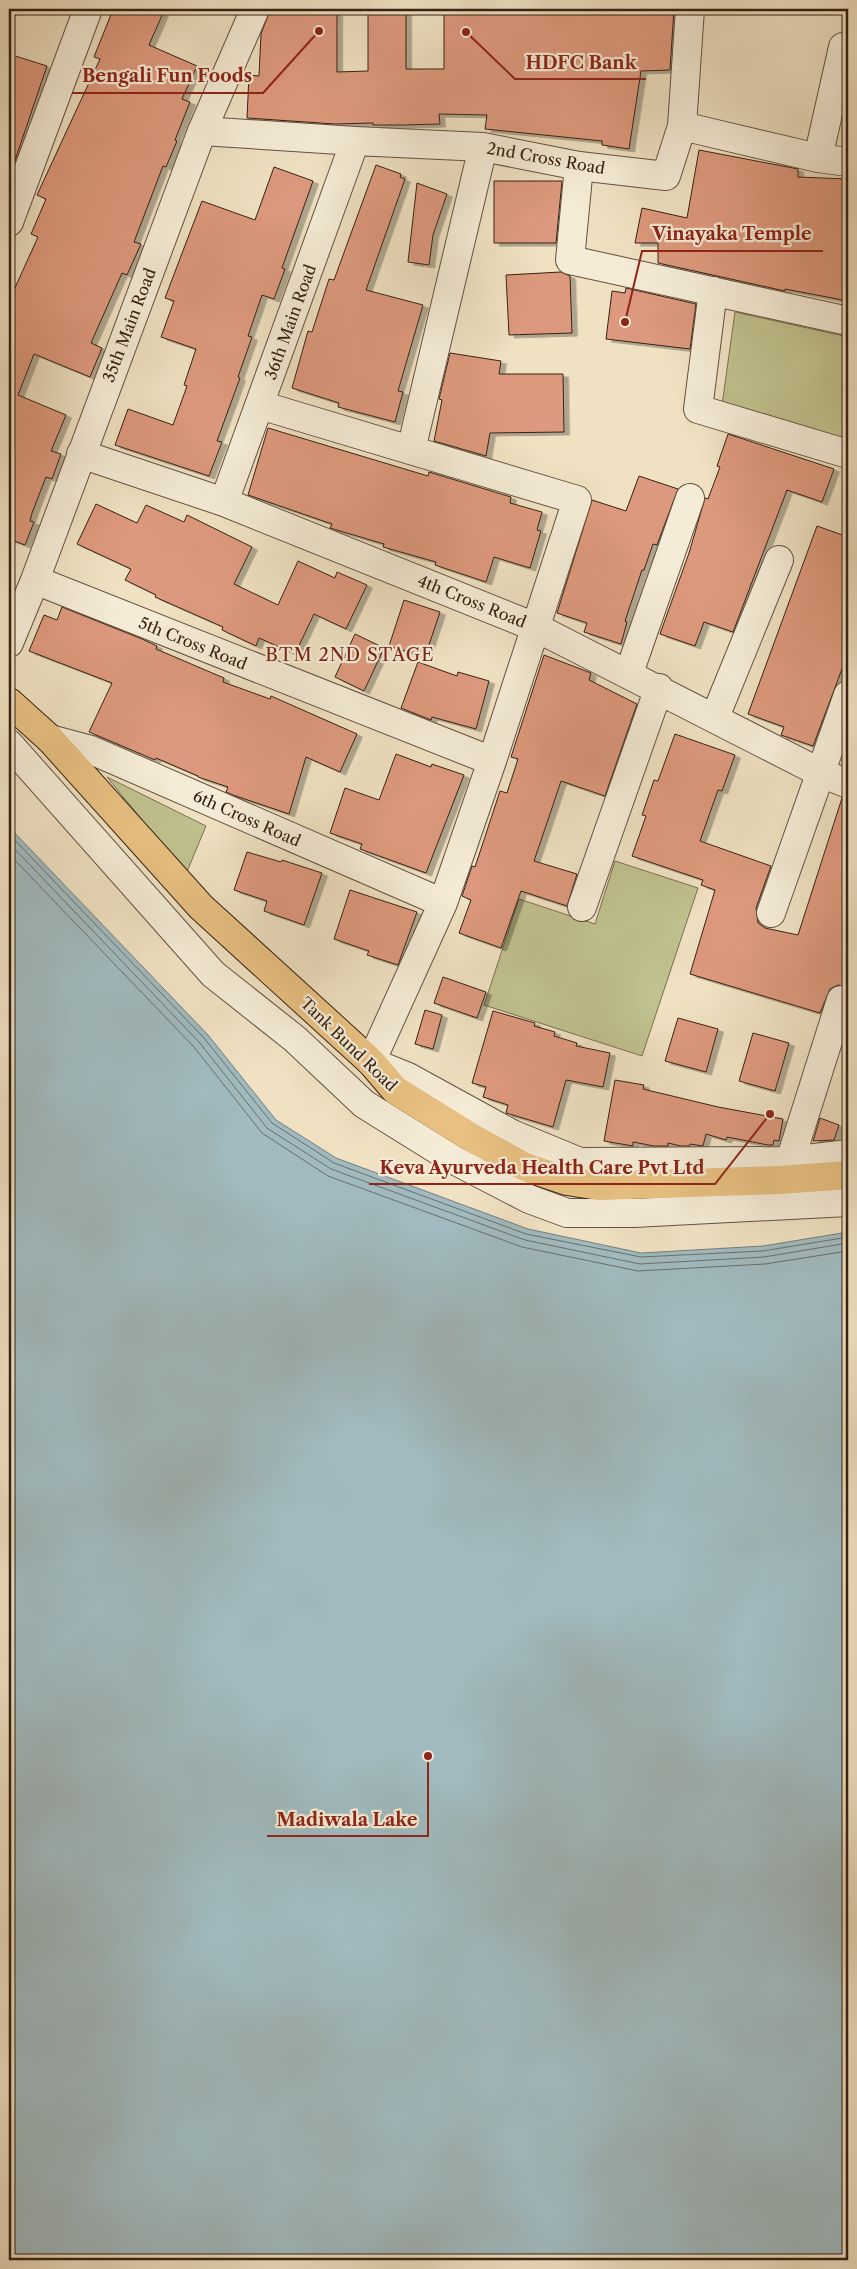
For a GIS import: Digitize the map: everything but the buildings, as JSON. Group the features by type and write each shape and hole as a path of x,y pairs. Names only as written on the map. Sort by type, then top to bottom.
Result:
{"main road":[{"name":"Tank Bund Road","path":"9,702 50,739 201,907 371,1062 395,1090 472,1138 525,1167 567,1181 599,1186 780,1180 848,1175"}],"street":[{"path":"9,222 88,9"},
{"name":"35th Main Road","path":"9,643 35,580 202,131 255,9"},
{"path":"690,9 682,126 818,158 848,162"},
{"path":"818,158 843,47 848,48"},
{"name":"2nd Cross Road","path":"202,131 483,147 579,166 666,176 682,126"},
{"name":"36th Main Road","path":"224,502 355,141"},
{"path":"411,450 483,147"},
{"path":"579,166 570,260 848,321"},
{"path":"713,291 698,409 848,454"},
{"path":"260,405 577,500 492,761 443,903 371,1062 408,1077 512,1134 580,1162 790,1161 848,1154"},
{"name":"4th Cross Road","path":"81,454 224,502 535,627 659,688 819,772 848,784"},
{"path":"629,673 690,498"},
{"path":"715,717 779,560"},
{"name":"5th Cross Road","path":"35,580 492,761"},
{"path":"582,907 659,688"},
{"path":"771,913 819,772 848,695"},
{"name":"6th Cross Road","path":"50,739 91,750 443,903"},
{"path":"9,744 213,974 295,1039 364,1104 454,1160 529,1199 567,1213 644,1212 848,1202"},
{"path":"790,1161 841,1000"}],"green space":[{"path":"735,312 848,337 848,440 722,405"},
{"path":"107,777 206,826 186,874"},
{"path":"615,861 698,888 642,1056 484,1005 519,899 595,924"}],"water":[{"path":"9,827 208,1035 276,1120 336,1158 528,1229 641,1253 763,1246 848,1232 848,2260 9,2260"}],"place":[{"name":"Bengali Fun Foods","path":"319,31"},
{"name":"HDFC Bank","path":"466,32"},
{"name":"Vinayaka Temple","path":"625,322"},
{"name":"Keva Ayurveda Health Care Pvt Ltd","path":"770,1114"},
{"name":"Madiwala Lake","path":"428,1756"}],"district":[{"name":"BTM 2ND STAGE","path":"350,655"}]}
